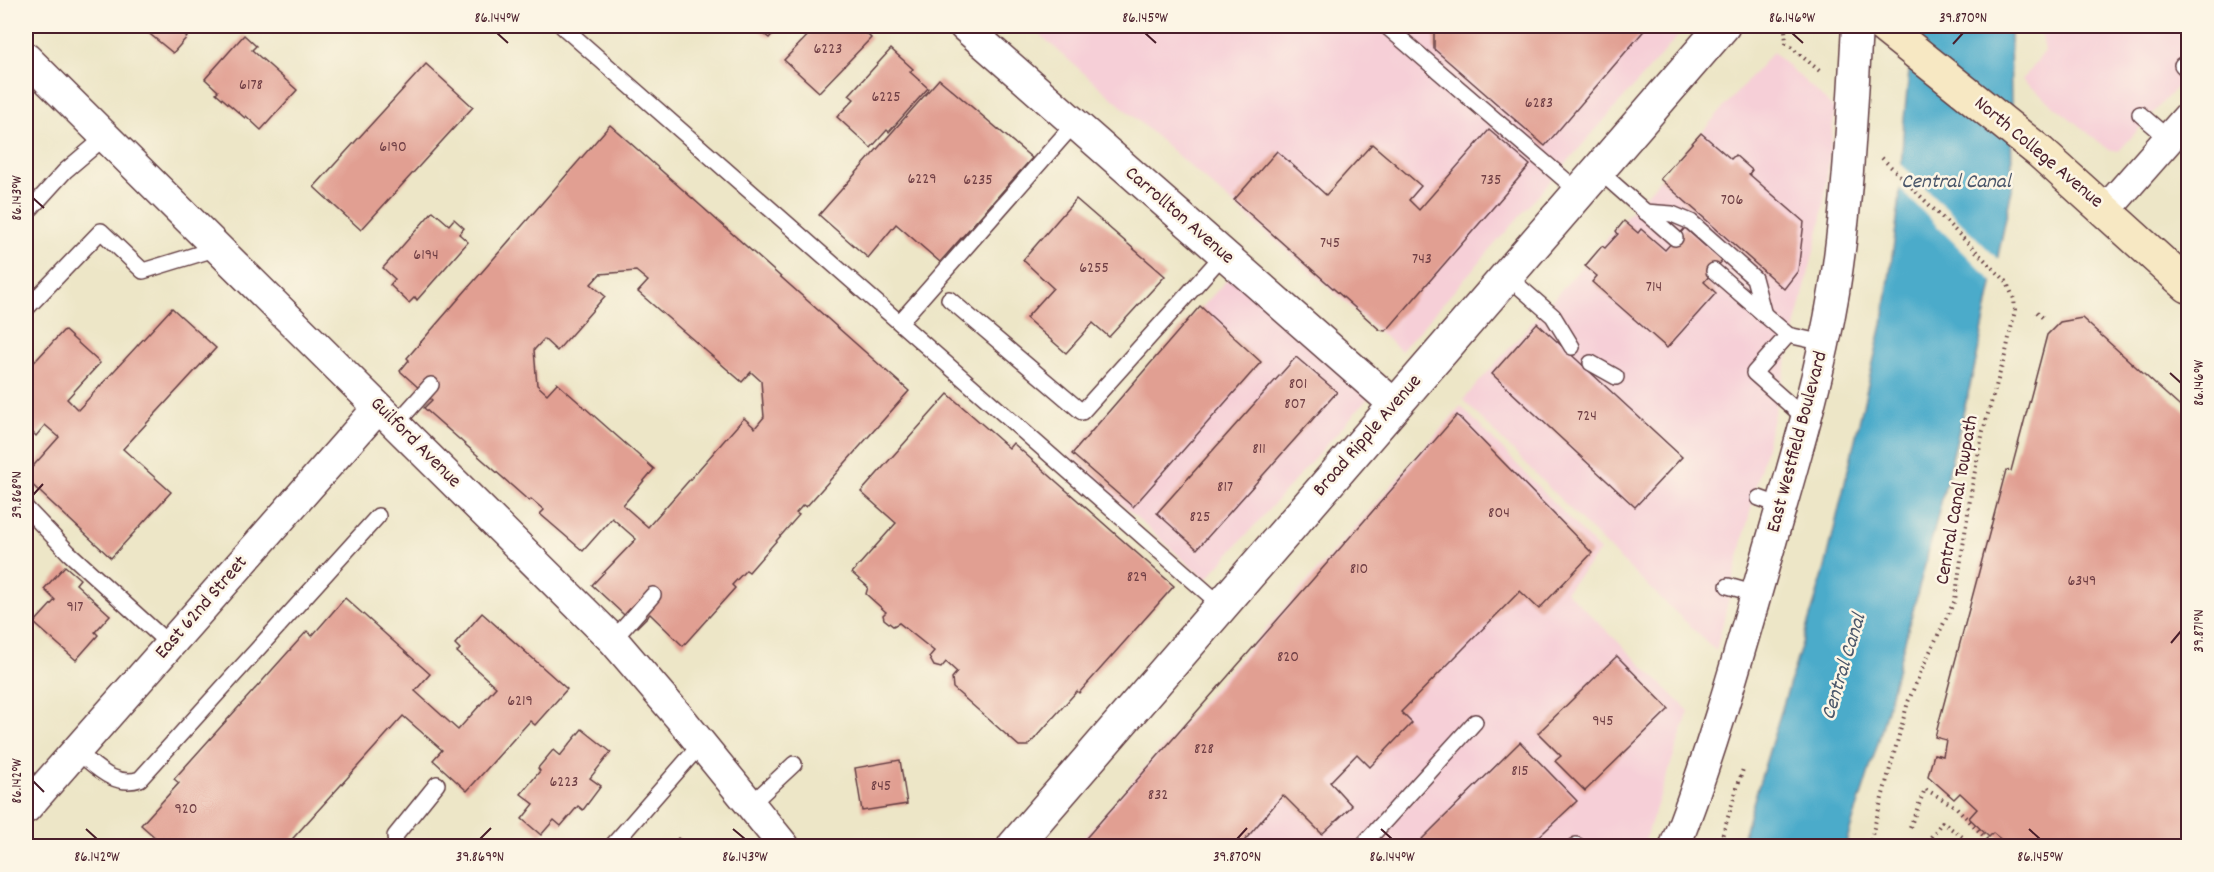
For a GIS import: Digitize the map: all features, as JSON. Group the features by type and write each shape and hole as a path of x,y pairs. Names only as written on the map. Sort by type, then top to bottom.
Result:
{"main road":[{"name":"North College Avenue","path":"1883,26 2040,152 2188,286"}],"street":[{"name":"Carrollton Avenue","path":"964,26 1395,405"},
{"name":"Broad Ripple Avenue","path":"1014,846 1723,26"},
{"name":"East Westfield Boulevard","path":"1675,846 1731,680 1756,594 1770,502 1806,419 1824,343 1834,291 1846,188 1857,26"},
{"name":"Guilford Avenue","path":"26,58 612,640 784,846"},
{"path":"2106,210 2188,117"},
{"name":"East 62nd Street","path":"26,808 170,645 387,416"}],"lane":[{"path":"562,26 1222,606"},
{"path":"1386,26 1588,181 1645,212 1675,238"},
{"path":"2140,114 2169,139"},
{"path":"900,322 1074,124"},
{"path":"26,214 64,171 105,137"},
{"path":"1645,212 1672,214 1691,222 1754,279 1764,315"},
{"path":"26,309 101,231 142,271 218,249"},
{"path":"949,299 1082,412 1223,255"},
{"path":"1714,271 1788,336 1824,343"},
{"path":"1507,276 1553,316 1572,347"},
{"path":"1788,336 1754,373 1806,419"},
{"path":"1591,363 1616,377"},
{"path":"387,416 431,385"},
{"path":"26,508 69,553 170,645"},
{"path":"76,751 112,778 128,783 140,779 378,516"},
{"path":"1728,586 1756,594"},
{"path":"612,640 653,596"},
{"path":"1362,846 1475,722"},
{"path":"612,846 701,744"},
{"path":"750,805 794,764"},
{"path":"396,846 395,836 437,784"}],"path":[{"path":"1788,26 1785,28 1786,43 1829,79"},
{"name":"Central Canal Towpath","path":"1869,846 1908,702 1955,600 1972,486 1983,431 2006,352 2015,310 2014,299 2006,281 1886,163"},
{"path":"2037,312 2043,318"},
{"path":"1719,846 1743,769"},
{"path":"1910,828 1925,789 1956,807 1993,846"},
{"path":"1931,837 1942,822 1975,846"}],"shaded area":[{"path":"1030,26 1687,26 1401,351"},
{"path":"2032,26 2188,26 2188,74 2119,151 2108,149 2022,80 2045,51 2040,28"},
{"path":"1773,52 1835,109 1822,218 1716,651 1605,545 1463,400"},
{"path":"1233,273 1370,396 1206,580 1068,456"},
{"path":"1461,406 1600,551 1566,591 1689,711 1643,846 1076,846"}],"water":[{"name":"Central Canal","path":"1914,26 2010,26 2012,189 1976,361 1878,743 1845,846 1740,846 1825,568 1884,316 1899,205 1904,119"}],"pier":[{"path":"1898,161 2000,261 1995,284 1897,186"}],"building":[{"path":"140,26 191,26 183,33 187,37 173,53"},
{"path":"754,26 780,26 769,38"},
{"path":"817,26 864,26 861,28 871,38 819,92 784,60"},
{"path":"1440,26 1648,26 1545,146 1434,49 1434,33"},
{"path":"244,35 256,46 252,50 297,90 261,130 216,93 218,91 205,79"},
{"path":"891,49 913,69 910,72 928,88 889,132 887,130 871,148 837,117 854,99 849,95"},
{"path":"426,64 473,107 361,230 314,187"},
{"path":"939,79 1032,158 940,262 896,224 868,258 819,215"},
{"path":"610,125 909,391 806,507 803,505 796,513 799,515 749,572 746,570 732,585 735,588 683,646 650,614 637,627 592,585 636,539 612,518 583,551 540,514 544,510 531,499 529,501 424,408 432,400 400,371 409,360 407,358","holes":["636,271 648,281 638,292 742,382 751,372 761,381 764,417 755,428 744,418 648,527 623,505 654,469 557,383 547,394 537,385 534,350 544,339 557,351 605,296 591,284 600,274"]},
{"path":"1489,130 1530,165 1385,331 1380,330 1234,200 1277,151 1326,195 1372,144 1421,186 1409,200 1419,210"},
{"path":"1701,133 1731,159 1735,155 1752,170 1749,174 1804,222 1798,271 1784,289 1660,179"},
{"path":"1076,199 1165,276 1109,337 1093,323 1066,353 1026,318 1053,288 1023,260"},
{"path":"433,211 449,225 454,219 464,228 459,234 468,242 417,300 415,297 409,303 390,285 395,279 383,268"},
{"path":"1624,221 1638,233 1641,229 1665,250 1685,228 1722,261 1704,282 1716,293 1667,348 1592,282 1597,276 1585,266 1602,246 1605,248 1618,234 1616,231"},
{"path":"1200,306 1261,362 1133,507 1072,454"},
{"path":"172,308 216,348 123,449 171,492 111,558 26,479 26,474 59,437 45,425 36,436 26,426 26,371 64,330 100,363 67,399 78,410"},
{"path":"2082,318 2188,414 2188,846 2009,846 1993,833 1989,837 1969,818 1977,809 1960,793 1954,799 1928,776 1934,754 1943,756 1946,740 1935,737 2006,470 2011,471 2047,335 2060,322"},
{"path":"1537,323 1682,457 1635,507 1492,374"},
{"path":"1296,357 1337,392 1197,549 1157,513"},
{"path":"948,394 1009,448 1013,443 1174,586 1079,693 1077,691 1028,746 1019,746 953,688 952,678 957,672 946,662 941,668 934,666 929,657 934,651 899,623 893,626 884,619 883,615 886,612 866,594 868,587 852,573 896,523 861,492"},
{"path":"1457,415 1592,553 1539,609 1520,591 1401,712 1412,723 1370,767 1357,754 1330,782 1352,806 1322,834 1283,795 1240,846 1079,846"},
{"path":"65,566 80,579 76,584 110,615 95,632 98,635 76,660 34,623 55,600 44,589"},
{"path":"345,598 430,674 415,691 458,730 496,687 457,652 460,649 455,644 482,613 567,689 535,725 530,721 467,791 433,760 442,750 403,716 286,846 165,846 141,825 179,783 174,779 307,631 312,636"},
{"path":"1617,656 1669,709 1585,791 1555,761 1561,756 1538,733"},
{"path":"582,729 611,752 590,778 601,786 583,810 578,806 561,826 554,820 541,835 522,819 534,804 521,794 540,771 538,768 553,750 560,756"},
{"path":"1520,742 1577,801 1529,846 1429,846 1422,839"},
{"path":"900,760 907,804 862,811 855,768"},
{"path":"678,838 687,846 671,846"}]}
